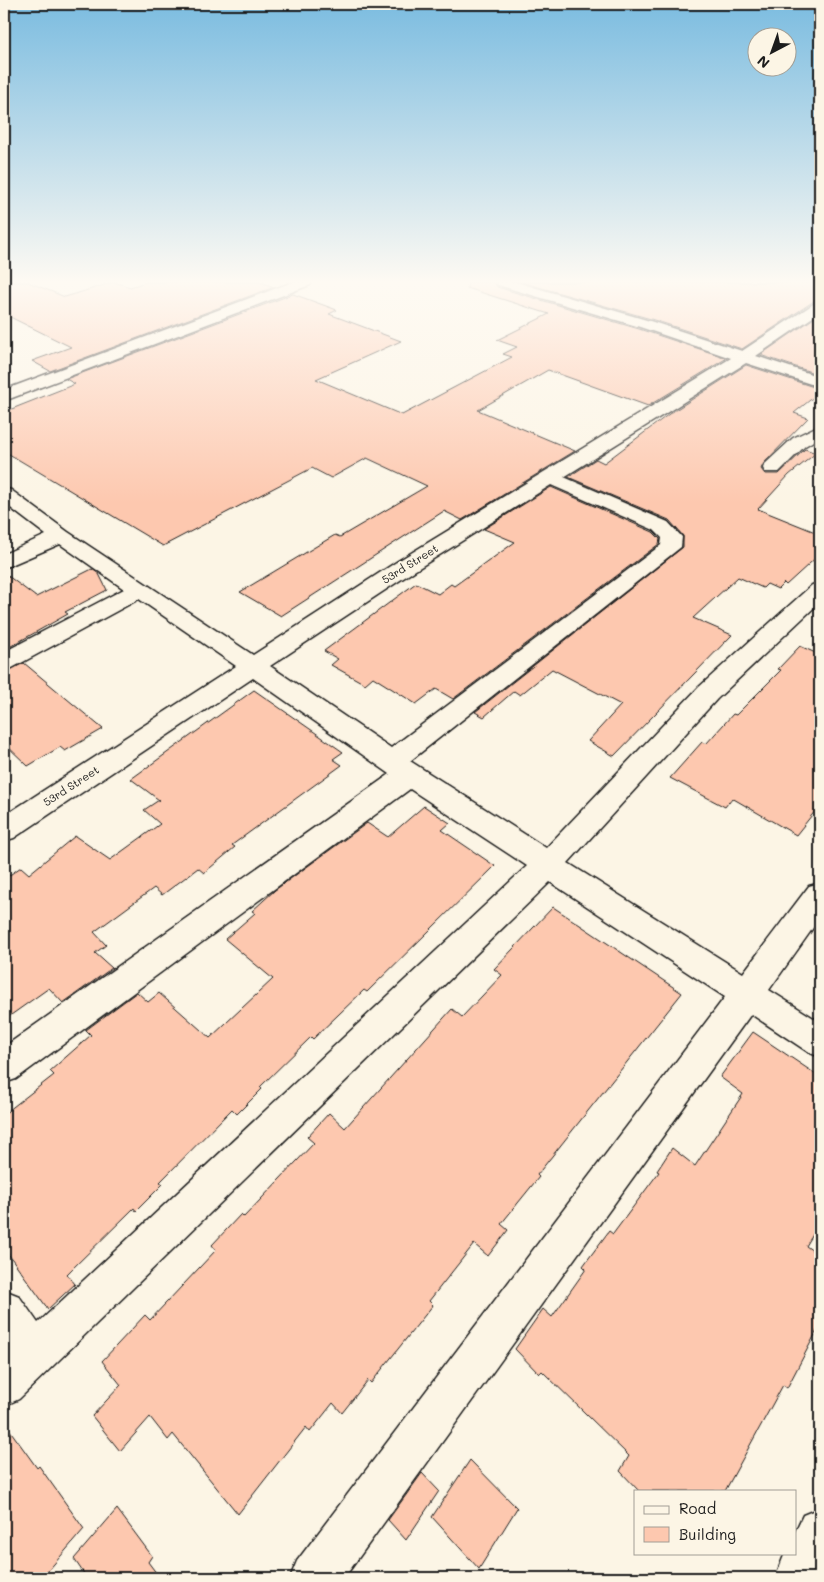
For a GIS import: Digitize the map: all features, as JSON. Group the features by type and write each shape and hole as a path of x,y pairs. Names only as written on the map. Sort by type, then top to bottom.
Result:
{"street":[{"path":"4,396 110,356"},
{"path":"736,356 820,382"},
{"name":"53rd Street","path":"4,830 406,566 551,478 745,356"},
{"path":"772,468 800,442 820,430"},
{"path":"4,1067 400,768 671,547 672,537 661,526 551,478"},
{"path":"4,494 61,536 142,589 400,768 820,1041"},
{"path":"4,562 61,536"},
{"path":"4,662 142,589"},
{"path":"4,1384 548,865 708,694 820,590"},
{"path":"314,1578 748,995 820,895"},
{"path":"4,1311 34,1354"},
{"path":"799,1578 820,1532"}],"building":[{"path":"46,356 90,356 50,371 32,361"},
{"path":"128,356 368,356 316,379 402,415 512,357 508,356 720,356 727,358 648,406 548,370 478,410 575,451 462,520 444,511 281,616 240,592 335,535 340,537 427,486 367,458 331,478 312,468 163,546 4,451 4,412 75,384 66,379"},
{"path":"762,356 820,356 820,375"},
{"path":"746,365 820,389 820,392 794,413 808,418 764,463 761,469 765,474 779,474 805,449 816,453 789,475 758,509 820,534 820,554 786,585 784,583 778,589 767,584 763,588 738,577 693,618 732,635 614,756 588,741 621,705 552,669 520,695 514,691 484,717 475,712 683,547 683,536 669,520 568,477 596,459 604,463 669,414"},
{"path":"551,487 653,532 660,539 659,544 453,699 436,689 416,704 373,677 365,684 331,665 338,659 324,651 416,583 438,594 451,584 454,586 515,542 484,529"},
{"path":"92,569 99,574 107,590 65,612 68,614 4,650 4,573 36,597"},
{"path":"800,646 820,655 820,805 796,835 732,798 725,807 670,778 702,742 706,744 733,714 736,715 781,670 778,669"},
{"path":"24,663 103,729 65,751 60,747 28,766 4,743 4,672"},
{"path":"254,690 343,752 333,759 342,765 232,845 235,847 204,873 198,868 162,895 154,888 94,932 106,945 95,953 112,968 63,1003 49,988 4,1020 4,879 21,867 29,874 75,836 110,860 160,824 144,810 159,800 131,779"},
{"path":"424,806 450,823 442,830 495,866 367,992 364,990 313,1039 311,1037 260,1087 262,1089 237,1114 232,1109 160,1182 163,1184 136,1211 134,1208 67,1274 75,1284 48,1309 4,1248 4,1114 54,1075 50,1071 91,1035 86,1030 137,992 148,1002 159,993 210,1038 273,979 225,939 255,913 252,911 275,890 367,823 388,837"},
{"path":"553,907 682,993 537,1175 539,1177 501,1224 508,1230 488,1256 474,1244 429,1301 433,1305 371,1383 368,1380 342,1413 333,1403 310,1432 306,1427 238,1514 173,1434 168,1440 150,1417 120,1451 92,1416 121,1385 102,1361 145,1315 150,1320 216,1250 212,1245 241,1214 244,1217 314,1143 307,1137 329,1113 345,1128 452,1009 462,1017 502,975 494,969"},
{"path":"753,1032 820,1077 820,1223 806,1246 820,1256 820,1325 787,1388 783,1385 726,1490 638,1490 620,1471 629,1456 542,1371 539,1374 515,1349 543,1309 552,1317 586,1269 583,1266 609,1231 613,1234 659,1172 657,1171 672,1148 695,1166 743,1094 720,1077"},
{"path":"4,1422 37,1468 39,1466 84,1529 42,1578 4,1578"},
{"path":"470,1460 517,1508 479,1569 432,1517"},
{"path":"422,1473 439,1491 406,1540 388,1520"},
{"path":"117,1509 152,1556 148,1562 160,1578 87,1578 74,1559"}]}
